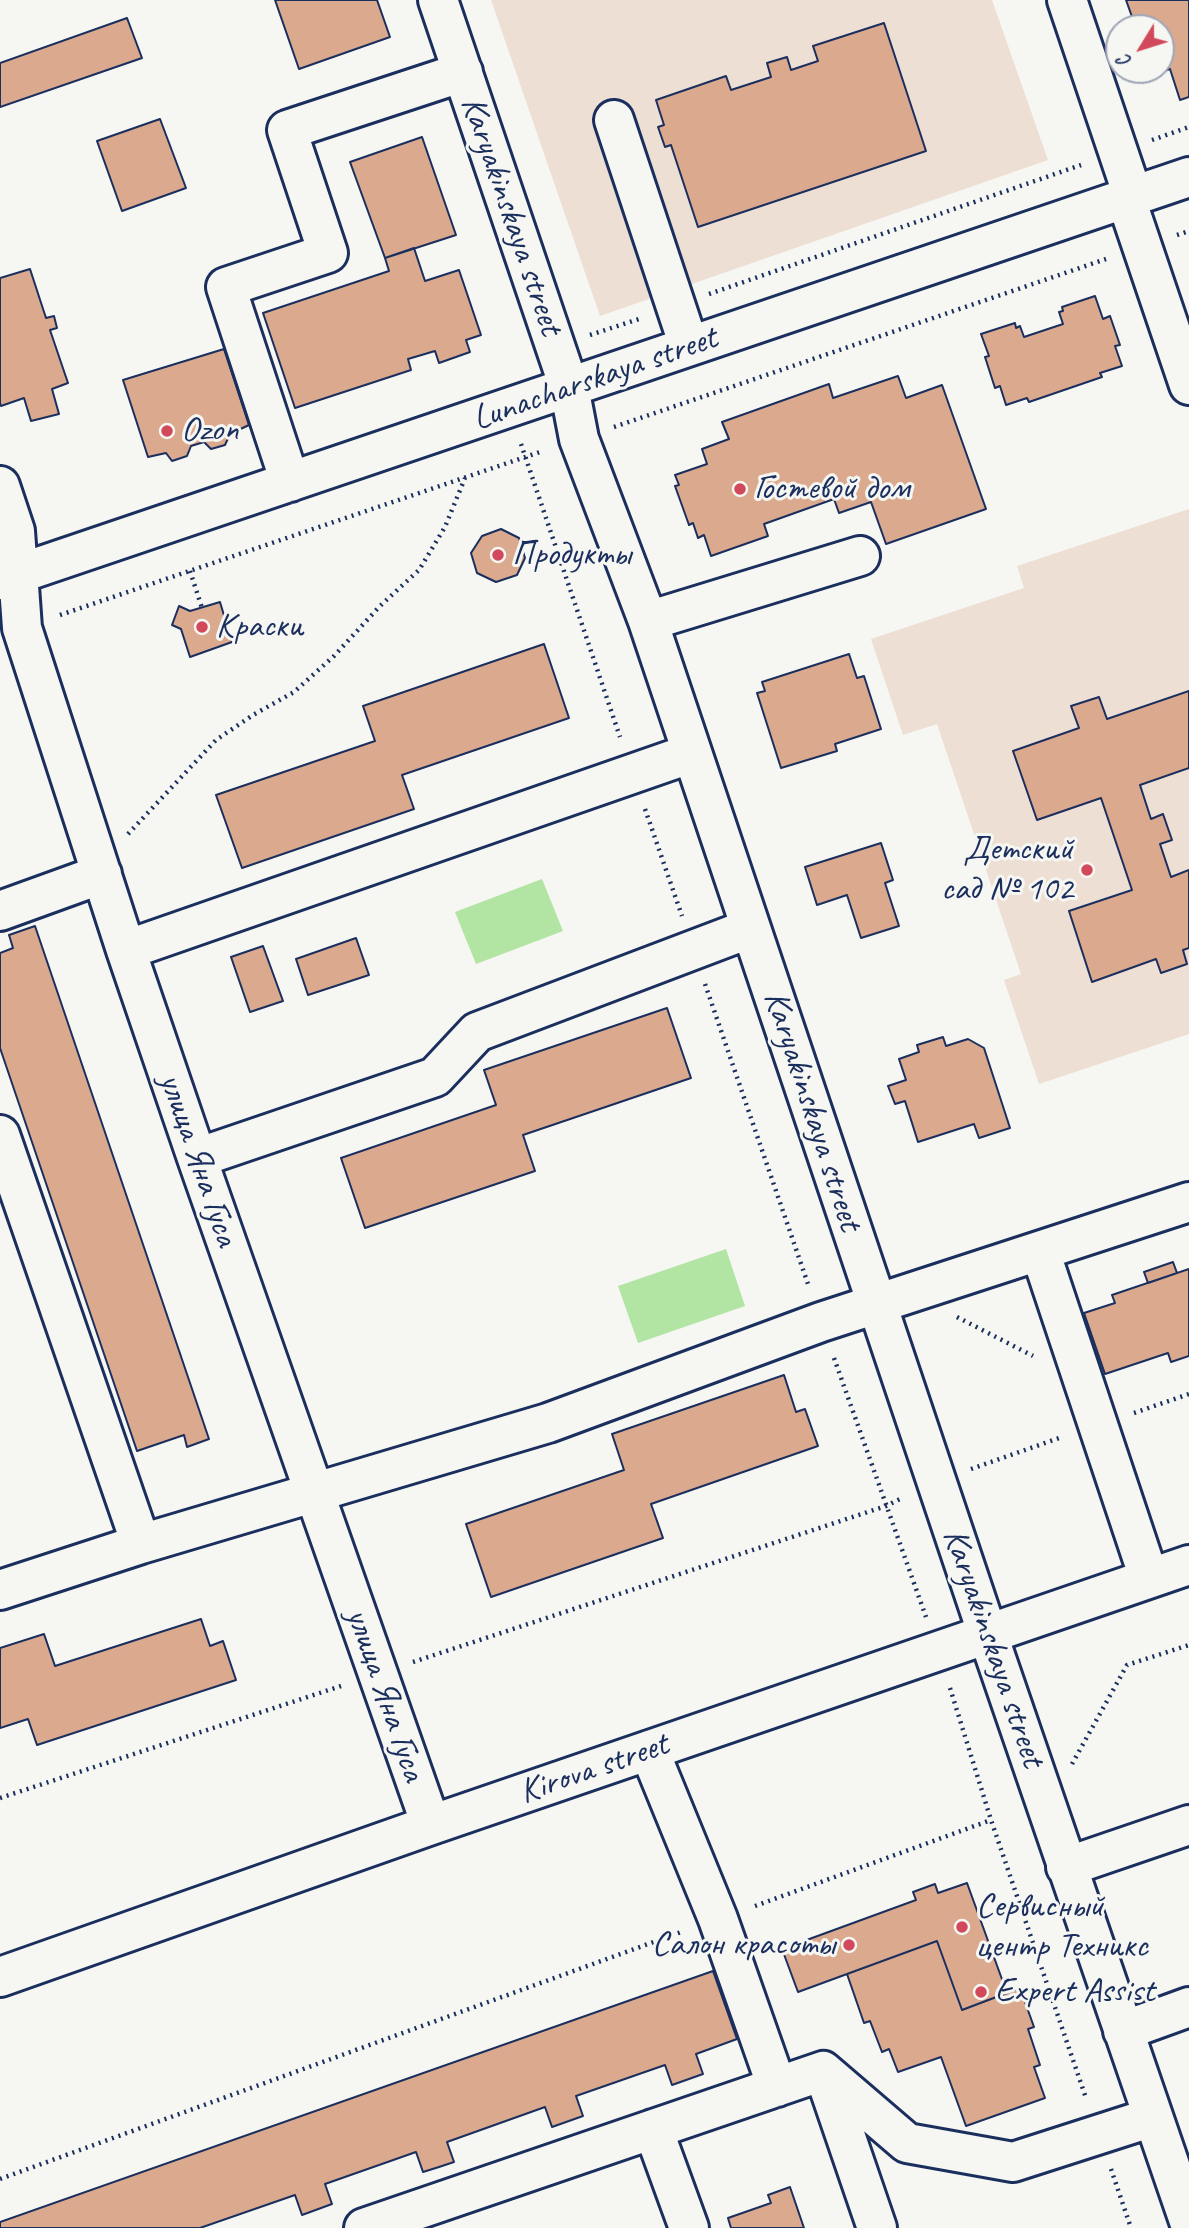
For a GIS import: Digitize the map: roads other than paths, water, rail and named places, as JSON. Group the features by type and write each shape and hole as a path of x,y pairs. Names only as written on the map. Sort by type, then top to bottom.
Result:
{"street":[{"name":"Karyakinskaya street","path":"439,0 569,387 579,439 648,621 751,928 894,1299 936,1481 1066,1867 1153,2117 1185,2197"},
{"path":"1067,0 1118,152 1142,247 1189,385"},
{"path":"290,482 226,286 328,253 287,130 463,72"},
{"path":"614,120 689,346"},
{"name":"Lunacharskaya street","path":"8,577 1189,177"},
{"name":"улица Яна Гуса","path":"0,486 15,531 8,577 22,628 126,950 431,1825"},
{"path":"648,621 860,556"},
{"path":"126,950 692,753"},
{"path":"0,911 102,874"},
{"path":"197,1157 435,1076 477,1032 751,928"},
{"path":"0,1135 141,1544"},
{"path":"0,1590 141,1544 548,1423 821,1322 1189,1202"},
{"path":"1040,1251 1149,1578"},
{"name":"Kirova street","path":"0,1977 431,1825 1189,1565"},
{"path":"649,1750 719,1919 777,2087"},
{"path":"1066,1867 1189,1825"},
{"path":"1124,2031 1189,2007"},
{"path":"364,2228 823,2071"},
{"path":"823,2071 907,2143 1013,2162 1153,2117"},
{"path":"823,2071 877,2228"},
{"path":"653,2129 689,2228"}],"place":[{"name":"Ozon","path":"167,431"},
{"name":"Гостевой дом","path":"740,489"},
{"name":"Продукты","path":"498,555"},
{"name":"Краски","path":"202,627"},
{"name":"Детский сад № 102","path":"1087,870"},
{"name":"Сервисный центр Техникс","path":"962,1927"},
{"name":"Салон красоты","path":"849,1945"},
{"name":"Expert Assist","path":"981,1992"}]}
